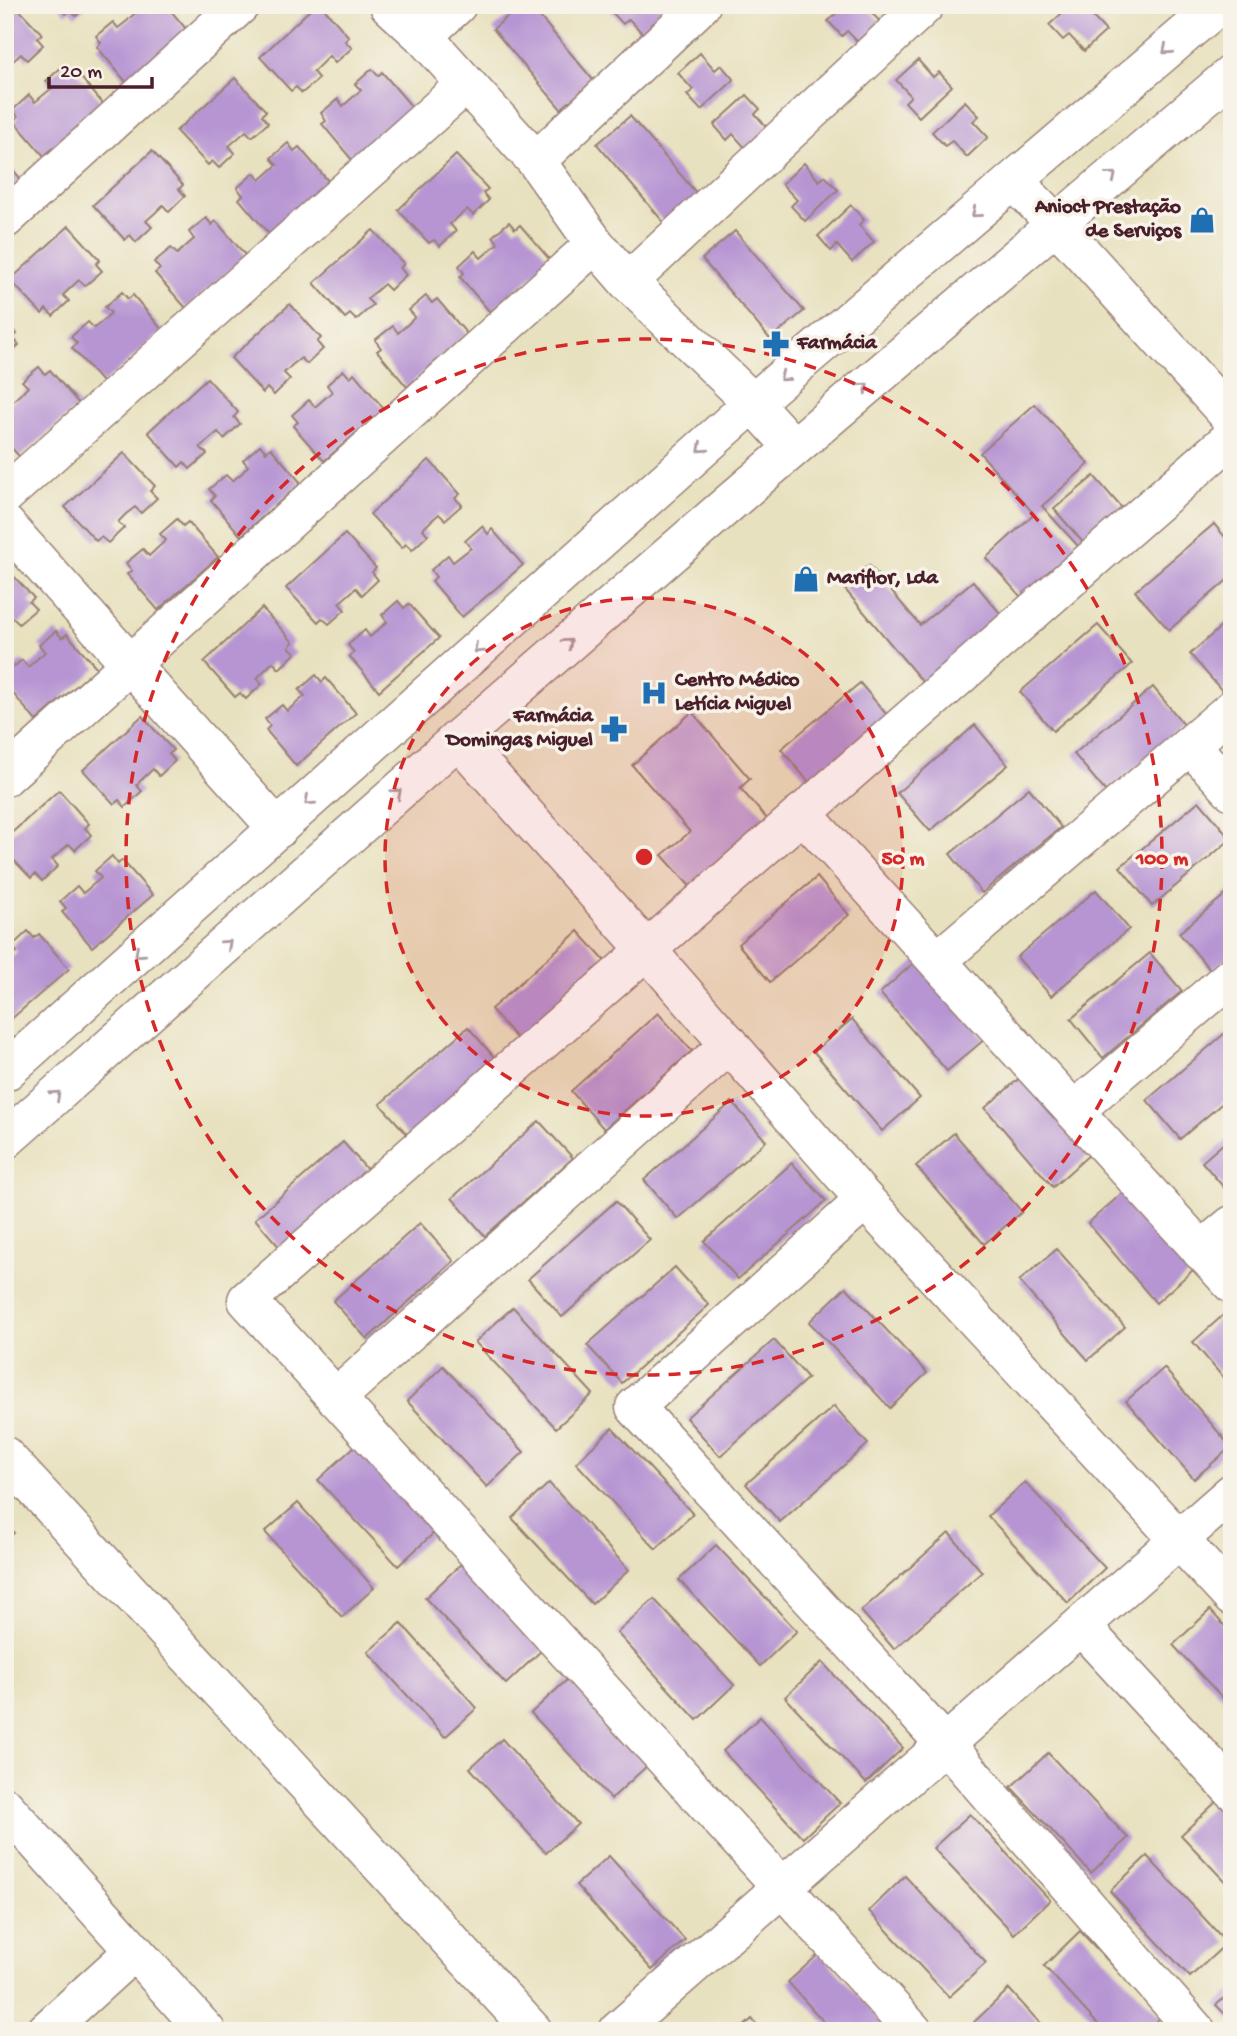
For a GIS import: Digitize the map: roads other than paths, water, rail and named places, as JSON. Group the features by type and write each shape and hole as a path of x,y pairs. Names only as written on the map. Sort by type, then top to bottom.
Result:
{"street":[{"path":"5,219 240,5"},
{"path":"389,5 423,36 536,161 595,244 628,282 753,403 793,447"},
{"path":"423,36 457,5"},
{"path":"536,161 701,5"},
{"path":"628,282 925,5"},
{"path":"5,1072 753,403 1219,5"},
{"path":"5,1140 793,447 1232,74"},
{"path":"5,495 466,84"},
{"path":"1014,181 1232,419"},
{"path":"5,777 595,244"},
{"path":"913,2031 247,1300 1232,437"},
{"path":"5,524 278,828"},
{"path":"937,961 1232,709"},
{"path":"458,739 866,1200 1232,1597"},
{"path":"1191,745 1232,791"},
{"path":"802,813 1232,1284"},
{"path":"1074,1111 1232,976"},
{"path":"336,1398 730,1044"},
{"path":"866,1200 635,1407 946,1745 1196,2031"},
{"path":"1201,1251 1232,1225"},
{"path":"5,1456 533,2031"},
{"path":"618,2031 1232,1493"},
{"path":"1081,1626 1232,1790"},
{"path":"5,1807 206,2031"},
{"path":"46,2031 134,1951"}],"place":[{"name":"Anioct Prestação de Serviços","path":"1202,220"},
{"name":"Farmácia","path":"776,344"},
{"name":"Mariflor, Lda","path":"806,579"},
{"name":"Centro Médico Letícia Miguel","path":"654,693"},
{"name":"Farmácia Domingas Miguel","path":"614,729"}]}
